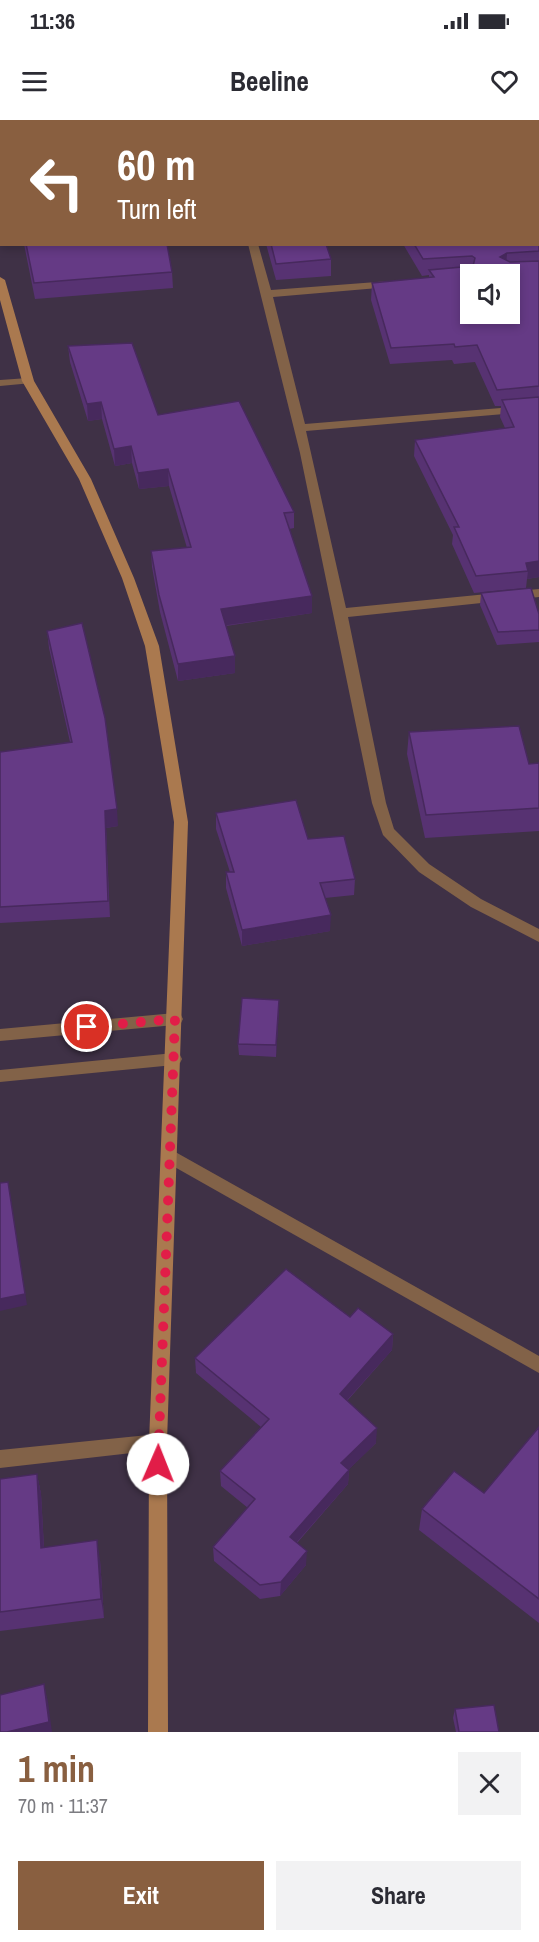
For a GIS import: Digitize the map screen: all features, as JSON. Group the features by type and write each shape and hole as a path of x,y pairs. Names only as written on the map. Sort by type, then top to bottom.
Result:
{"street":[{"path":"254,246 300,428 342,613 379,803 388,831 424,868 476,903 539,936"},
{"path":"0,280 28,381 85,479 128,578 152,646 181,822 158,1442 158,1732"},
{"path":"267,294 403,283"},
{"path":"0,382 28,381"},
{"path":"300,428 539,408"},
{"path":"342,613 539,593"},
{"path":"0,1035 175,1019"},
{"path":"0,1076 174,1059"},
{"path":"170,1156 539,1365"},
{"path":"0,1459 158,1442"}],"building":[{"path":"26,246 167,246 172,272 34,283"},
{"path":"272,246 327,246 331,259 276,264"},
{"path":"415,246 539,246 539,251 507,253 500,257 510,262 539,261 539,386 497,390 477,345 455,347 454,344 391,348 372,283 434,277 429,270 460,267 460,324 520,324 520,264 474,264 475,258 472,256 423,259"},
{"path":"132,343 158,415 239,401 294,512 284,513 312,596 221,609 235,656 178,664 159,595 151,551 191,547 168,469 138,473 131,446 114,449 101,402 87,404 68,346"},
{"path":"539,397 539,561 526,563 528,571 476,576 454,527 459,527 415,440 514,427 502,400"},
{"path":"531,588 539,614 539,630 498,632 481,593"},
{"path":"82,623 105,718 117,809 105,811 108,901 0,907 0,752 72,742 47,631"},
{"path":"519,726 529,764 539,763 539,808 426,815 409,732"},
{"path":"296,800 308,839 344,836 355,879 320,883 331,915 242,930 226,872 234,872 216,813"},
{"path":"242,998 279,1000 276,1045 238,1044"},
{"path":"8,1182 25,1294 0,1299 0,1183"},
{"path":"286,1269 350,1317 358,1308 393,1334 340,1394 377,1428 341,1463 349,1470 290,1537 307,1551 281,1582 260,1585 213,1547 255,1499 220,1471 269,1419 195,1358"},
{"path":"539,1427 539,1599 422,1509 454,1471 484,1493"},
{"path":"37,1474 41,1548 97,1540 101,1599 0,1612 0,1479"},
{"path":"44,1684 49,1722 0,1732 0,1695"},
{"path":"494,1705 499,1732 459,1732 455,1709"}],"route":[{"path":"87,1027 175,1019 158,1464"}]}
